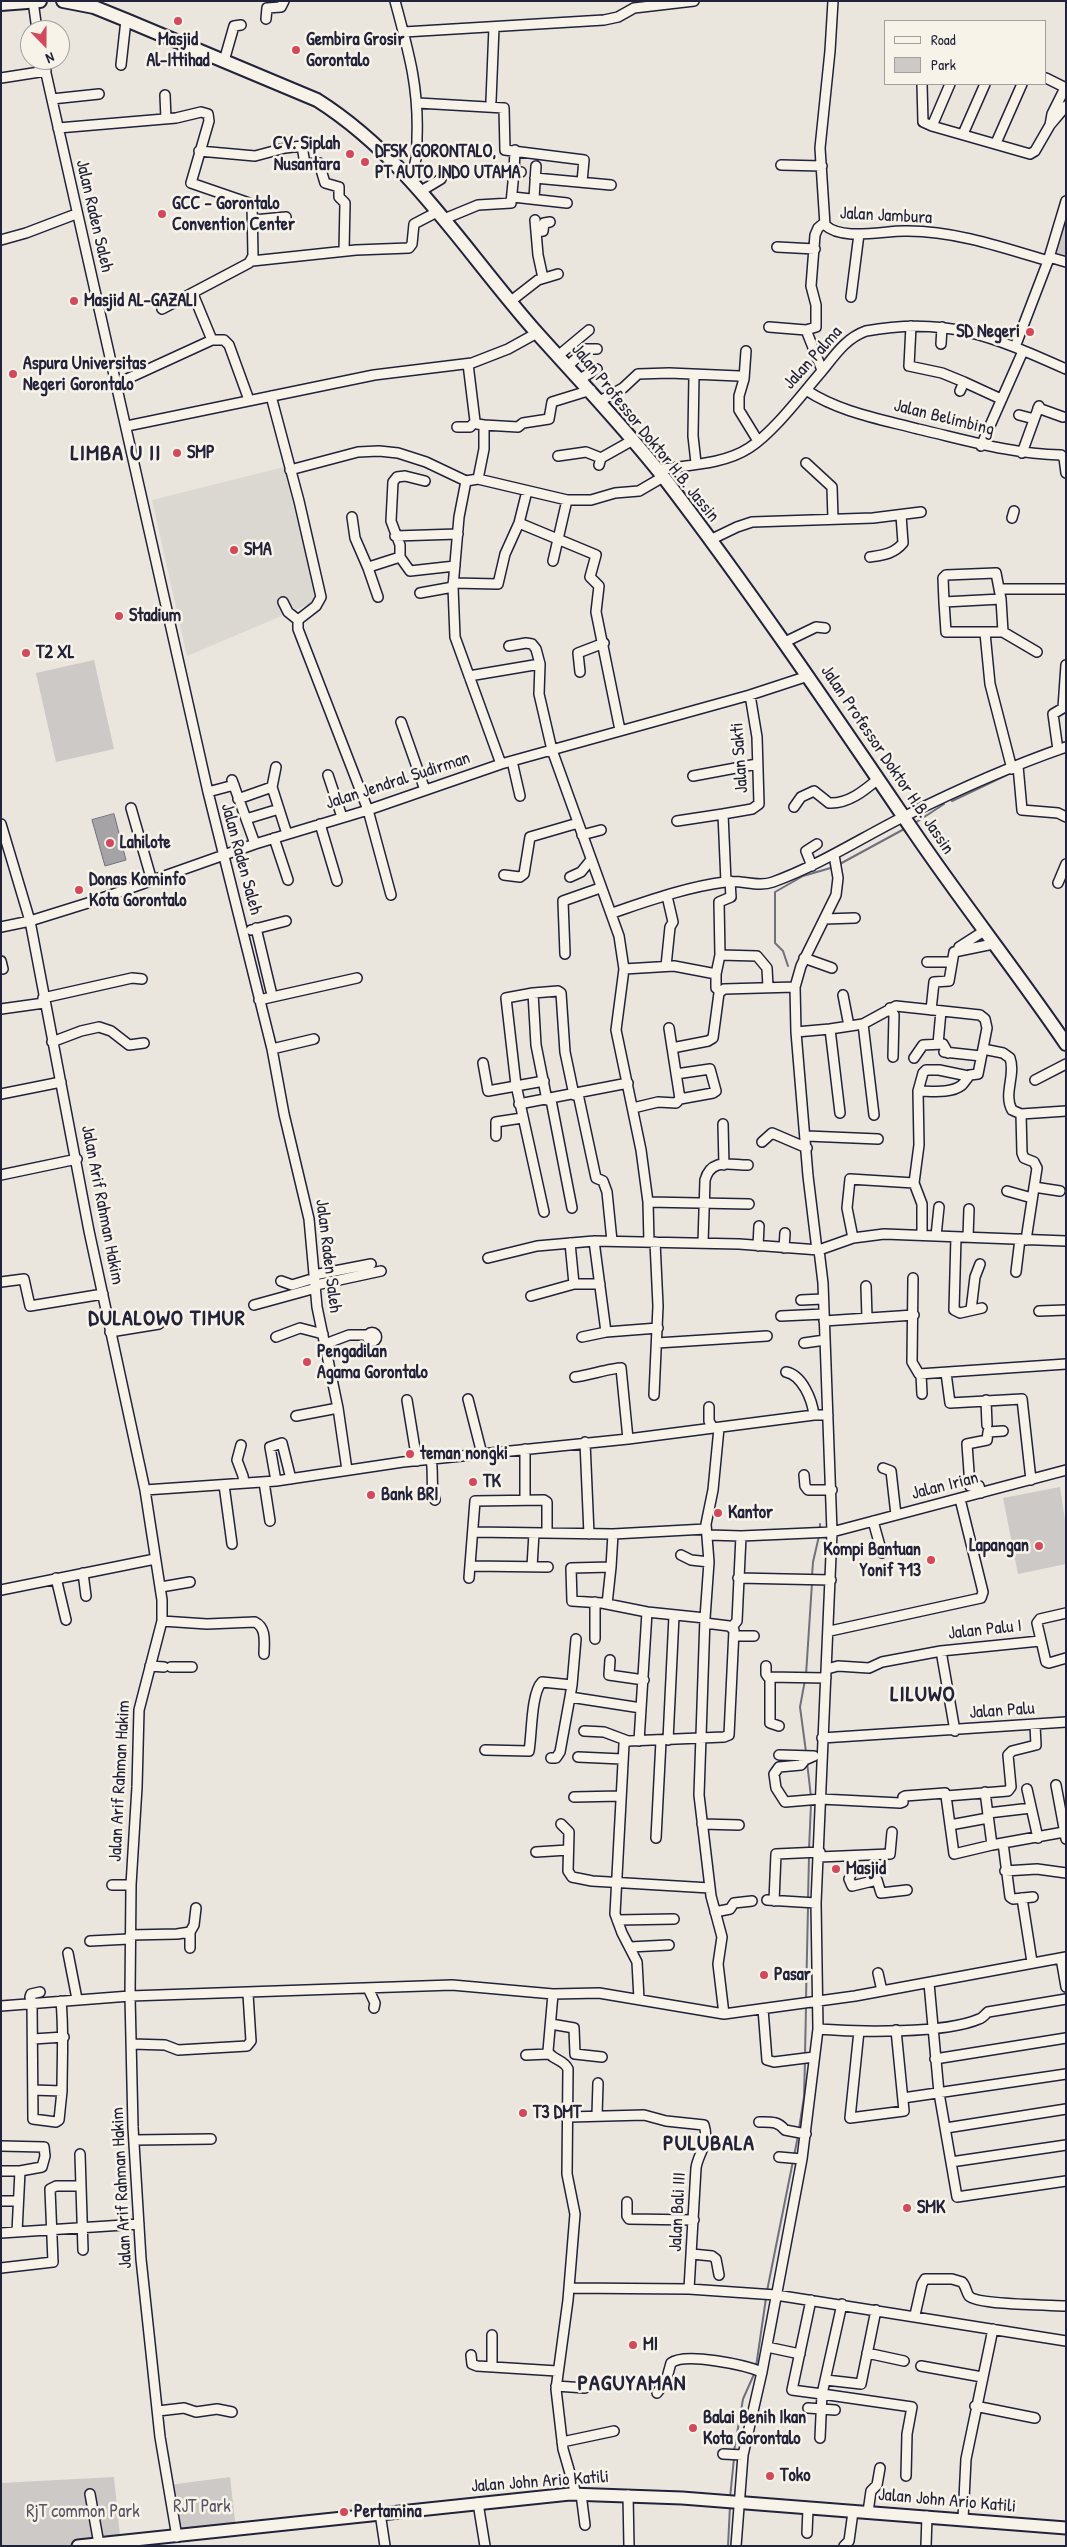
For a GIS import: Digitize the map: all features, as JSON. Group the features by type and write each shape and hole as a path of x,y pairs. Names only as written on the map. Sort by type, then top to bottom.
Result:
{"highway":[{"name":"Jalan Professor Doktor H.B. Jassin","path":"63,1 95,4 126,20 317,100 340,115 409,178 537,333 591,390 660,473 785,642 914,832 984,931 1064,1037"},
{"path":"1,4 35,2"}],"main road":[{"name":"Jalan John Ario Katili","path":"78,2546 177,2541 380,2513 579,2494 628,2495 733,2502 1066,2528"}],"street":[{"path":"266,19 267,8 281,7 284,1"},
{"path":"395,1 416,84 418,103 416,160 409,178"},
{"path":"404,32 604,20 618,17 634,8 670,2 694,1"},
{"name":"Jalan Jambura","path":"833,1 821,142 824,223 836,231 859,234 906,231 927,233 1066,262"},
{"path":"35,2 36,20"},
{"path":"122,64 126,20"},
{"path":"224,61 234,26 241,25"},
{"path":"492,101 494,27"},
{"path":"1,78 46,71"},
{"name":"Jalan Raden Saleh","path":"46,71 76,214 127,426 208,792 272,1049 284,1114 309,1219 322,1334 338,1408 347,1470"},
{"path":"922,85 923,122 1030,154 1035,151 1063,99 1065,88 1047,79"},
{"path":"932,126 950,85"},
{"path":"963,134 985,85"},
{"path":"996,143 1022,85"},
{"path":"52,100 99,94"},
{"path":"165,94 166,119"},
{"path":"418,103 504,108 504,149 584,160 582,182"},
{"path":"1050,125 1066,106"},
{"path":"58,128 166,119 206,112 209,122 191,183 250,203 254,208 252,261"},
{"path":"199,151 255,156 285,148 302,146 305,164 319,163 324,183 339,187 339,197 344,202 344,251"},
{"path":"162,309 252,261 344,251 409,248 412,244 414,224 478,205 512,204 518,172 514,150"},
{"path":"781,165 822,166"},
{"path":"534,199 536,166"},
{"path":"535,178 611,185"},
{"path":"421,192 441,179"},
{"path":"513,197 567,204"},
{"path":"981,446 1002,399 1066,201"},
{"path":"1,240 26,234 76,214"},
{"path":"254,220 286,217"},
{"path":"535,220 544,278"},
{"path":"536,232 543,232 544,223 550,222"},
{"path":"769,326 806,330 815,328 816,305 811,286 816,232 824,223"},
{"path":"851,297 859,234"},
{"path":"777,247 815,249"},
{"path":"511,301 544,278 558,274"},
{"path":"193,294 212,340"},
{"path":"911,326 909,366 942,373 1002,399"},
{"path":"941,344 942,327"},
{"name":"Jalan Palma","path":"478,479 567,500 595,500 615,493 633,493 660,473 696,463 730,457 748,449 758,441 806,390 841,348 857,334 877,328 942,327 986,335 1066,370"},
{"path":"559,355 589,330"},
{"path":"806,330 822,370"},
{"path":"127,426 374,375 468,364 508,350 537,333"},
{"path":"116,384 212,340 224,340 229,345 238,366 248,400"},
{"path":"568,366 586,350 598,349"},
{"path":"746,351 744,379 739,396 739,410 758,441"},
{"path":"290,470 358,452 378,451 398,453 426,462 466,481 478,479 484,449 468,364"},
{"path":"580,379 597,369"},
{"path":"600,401 623,388 638,374 728,375 744,379"},
{"path":"694,375 693,436 696,463"},
{"path":"960,391 964,382"},
{"path":"457,427 480,424 518,427 523,423 549,419 552,402 591,390"},
{"name":"Jalan Belimbing","path":"806,390 836,406 981,446 1022,453 1065,456 1066,473"},
{"path":"271,396 300,501 322,597 316,606 298,620"},
{"path":"1022,453 1038,407 1063,417"},
{"path":"1019,414 1034,420"},
{"path":"558,456 586,452 600,462 633,440"},
{"path":"806,463 832,487 833,519"},
{"path":"425,481 405,476 395,480 391,494 391,521 401,548 400,557 410,571 455,566"},
{"path":"466,481 453,585 452,605 456,643 501,764"},
{"path":"420,593 453,585 498,584 505,554 519,523 527,491"},
{"path":"553,561 567,500"},
{"path":"710,540 737,526 752,522 901,516 921,512"},
{"path":"870,557 891,553 901,546 903,543 901,516"},
{"path":"352,517 355,538 378,597"},
{"path":"519,523 596,554 590,577 599,586 596,612 604,643 620,730"},
{"path":"395,536 458,534"},
{"path":"368,568 400,557"},
{"path":"1003,632 996,573 946,575 943,578 947,633 1003,632 1037,652"},
{"path":"944,602 1000,594 1066,589"},
{"path":"283,602 288,612 298,620"},
{"path":"298,620 298,629 368,810 391,896"},
{"path":"785,642 816,627 825,628"},
{"path":"985,633 990,684 1015,767 1022,810 1058,813 1066,817"},
{"path":"580,672 577,658 578,653 604,643"},
{"path":"509,646 532,644 536,649 540,664 539,694 552,750 590,861 612,913 619,936 624,969 616,1030 633,1108 648,1202 658,1328 654,1395"},
{"path":"469,676 540,664"},
{"path":"612,913 667,896 728,881 765,885 834,859 905,818 1015,767 1062,749 1053,714 1063,708 1066,666"},
{"name":"Jalan Jendral Sudirman","path":"1,927 30,921 224,857 255,844 368,810 501,764 808,676"},
{"name":"Jalan Sakti","path":"728,881 723,814 759,806 755,723 750,694"},
{"path":"401,722 425,790"},
{"path":"512,761 520,796"},
{"path":"693,776 757,764"},
{"path":"276,767 272,787 287,834"},
{"path":"328,775 342,817"},
{"path":"794,807 801,797 814,791 829,803 845,801 878,779"},
{"path":"208,792 233,782 255,844"},
{"path":"238,799 272,787"},
{"path":"131,808 152,881"},
{"path":"246,819 279,809"},
{"path":"677,821 723,814"},
{"name":"Jalan Arif Rahman Hakim","path":"1,824 30,921 89,1231 145,1490 160,1587 162,1621 139,1710 137,1787 130,1885 130,1996 134,2140 139,2224 158,2411 177,2541"},
{"path":"320,824 337,881"},
{"path":"504,875 520,877 524,874 530,837 578,824"},
{"path":"582,835 601,830"},
{"path":"274,838 288,880"},
{"path":"812,866 806,851 817,844"},
{"path":"834,859 838,878 836,895 804,958 795,986 796,1032 824,1317 825,1340 821,1415 824,1491 829,1532 831,1580 830,1630 822,1738 811,1757 801,1765 779,1767 774,1774 773,1782 785,1802 814,1800 903,1803 903,1796 945,1793 946,1796 1010,1789 1008,1755 1036,1745 1034,1724"},
{"path":"570,876 581,872 590,861"},
{"path":"1058,883 1066,864"},
{"path":"720,991 716,988 716,974 720,955 719,902 731,897 728,881"},
{"path":"565,954 563,901 600,888"},
{"path":"666,966 670,927 673,922 667,896"},
{"path":"824,919 855,918"},
{"path":"244,931 286,921"},
{"path":"256,928 270,991"},
{"path":"959,947 984,931"},
{"path":"943,1050 936,1010 934,982 949,981 952,955 955,951 994,944"},
{"path":"720,955 757,956 767,968 768,986"},
{"path":"804,958 832,968"},
{"path":"927,962 951,962"},
{"path":"624,969 666,966 716,974"},
{"path":"1,1010 132,978 142,979"},
{"path":"259,1000 357,978"},
{"path":"720,991 727,988 795,986"},
{"path":"544,1212 519,1104 506,998 558,991 561,994 565,1052 596,1178 603,1181 606,1192 612,1241"},
{"path":"672,1048 708,1041 713,1038 720,991"},
{"path":"533,993 536,1045 572,1208"},
{"path":"843,995 849,1026"},
{"path":"796,1032 863,1024 896,1006 980,1015 985,1019 986,1028 978,1074 968,1076 939,1070 926,1070 923,1073 918,1090 918,1145 914,1183 922,1204 922,1235"},
{"path":"890,1008 894,1015 893,1056"},
{"path":"863,1024 874,1115"},
{"path":"52,1042 95,1027 111,1031 129,1045 144,1043"},
{"path":"669,1028 680,1100"},
{"path":"830,1029 840,1113"},
{"path":"272,1049 314,1039"},
{"path":"914,1058 923,1045 943,1050 1003,1053 1010,1058 1012,1068 1009,1102 1012,1110 1021,1114 1066,1111"},
{"path":"483,1063 488,1091 544,1081"},
{"path":"1035,1080 1066,1064"},
{"path":"633,1108 658,1102 676,1103 680,1100 713,1093 716,1088 711,1071 708,1068 676,1074"},
{"path":"918,1090 941,1091 955,1088 962,1085 968,1076"},
{"path":"1,1094 61,1082"},
{"path":"519,1104 549,1100 628,1083"},
{"path":"1016,1272 1037,1166 1024,1158 1022,1153 1021,1114"},
{"path":"496,1136 496,1122 522,1118"},
{"path":"723,1124 724,1165"},
{"path":"762,1142 772,1133 807,1148"},
{"path":"807,1136 878,1139"},
{"path":"1,1175 76,1159"},
{"path":"703,1243 704,1203 708,1171 712,1166 748,1165"},
{"path":"853,1238 847,1208 850,1179 914,1183"},
{"path":"1034,1187 1060,1191"},
{"path":"1007,1191 1032,1198"},
{"path":"648,1202 749,1204"},
{"path":"936,1236 939,1207"},
{"path":"968,1237 969,1209"},
{"path":"758,1246 759,1226"},
{"path":"784,1248 785,1233"},
{"path":"488,1258 519,1248 594,1241 703,1243 818,1250 853,1238 875,1234 1066,1241"},
{"path":"956,1237 954,1308 958,1313 982,1308"},
{"path":"594,1241 606,1332"},
{"path":"570,1243 574,1284"},
{"path":"254,1305 315,1281 371,1264"},
{"path":"971,1310 975,1277 980,1264"},
{"path":"281,1281 292,1285 381,1271"},
{"path":"913,1278 912,1362 914,1369 921,1374 1066,1364"},
{"path":"1,1282 24,1279 30,1306 103,1294"},
{"path":"531,1296 574,1284 600,1284"},
{"path":"866,1286 868,1318"},
{"path":"801,1300 823,1299"},
{"path":"1039,1311 1066,1310"},
{"path":"781,1316 868,1318 914,1315"},
{"path":"110,1332 159,1324"},
{"path":"276,1337 300,1328 322,1334"},
{"path":"582,1337 606,1332 658,1328"},
{"path":"325,1344 349,1335 368,1335"},
{"path":"657,1343 767,1336"},
{"path":"804,1343 825,1340"},
{"path":"575,1377 621,1368 628,1439"},
{"path":"786,1372 792,1374 800,1381 821,1415"},
{"path":"946,1373 950,1403 1020,1398 1023,1401 1031,1480"},
{"path":"921,1374 922,1394"},
{"path":"468,1399 482,1454"},
{"path":"407,1400 417,1461"},
{"path":"986,1400 988,1425"},
{"path":"709,1407 709,1421 716,1428 708,1532 709,1562 699,1738 698,1795 710,1888 722,1937 718,1964 724,2014"},
{"path":"296,1416 338,1408"},
{"path":"145,1490 276,1481 431,1459 628,1439 821,1415"},
{"path":"982,1493 979,1486 970,1486 967,1444 987,1440 988,1432 1003,1431"},
{"path":"585,1442 589,1534"},
{"path":"276,1481 270,1447 282,1443 291,1478"},
{"path":"241,1445 237,1460 244,1476 244,1484"},
{"path":"525,1450 525,1500"},
{"path":"431,1459 433,1472 430,1483 435,1500"},
{"path":"882,1468 891,1471 896,1515"},
{"name":"Jalan Irian","path":"474,1532 613,1534 708,1532 741,1536 829,1532 1066,1470"},
{"path":"804,1475 806,1489 824,1491"},
{"path":"264,1482 270,1521"},
{"path":"224,1485 232,1544"},
{"path":"830,1630 853,1627 944,1607 982,1596 960,1499"},
{"path":"469,1578 472,1566 474,1501 525,1500 547,1502 547,1533"},
{"path":"873,1521 882,1553"},
{"path":"532,1567 534,1533"},
{"path":"607,1604 613,1534"},
{"path":"584,1731 604,1732 628,1741 724,1737 730,1734 734,1632 741,1536"},
{"path":"681,1555 692,1560 709,1562"},
{"path":"1,1590 155,1559"},
{"path":"472,1566 548,1567"},
{"path":"611,1567 571,1568 572,1601 595,1602 705,1621 734,1632 754,1636"},
{"path":"83,1573 86,1596"},
{"path":"56,1578 66,1620"},
{"path":"738,1578 831,1580"},
{"path":"160,1587 190,1582"},
{"path":"595,1602 595,1639"},
{"path":"639,1741 644,1680 646,1612"},
{"path":"1040,1641 1038,1620 1066,1613"},
{"path":"656,1838 674,1616"},
{"path":"162,1621 207,1624 255,1622 260,1624 264,1632 264,1654"},
{"path":"551,1758 556,1758 560,1752 572,1685 576,1639"},
{"name":"Jalan Palu I","path":"954,1731 941,1651 1040,1641 1047,1663 1066,1658"},
{"path":"766,1666 766,1674 770,1677 806,1677 826,1674 842,1666 869,1668 882,1662 941,1651"},
{"path":"610,1660 609,1675 644,1680"},
{"path":"150,1666 192,1667"},
{"path":"770,1677 770,1723 780,1726"},
{"path":"485,1750 528,1752 540,1683 544,1681 572,1685"},
{"path":"570,1697 641,1708"},
{"name":"Jalan Palu","path":"822,1738 954,1731 1066,1722"},
{"path":"628,1741 624,1744 622,1759 617,1920 638,1966 638,1999"},
{"path":"778,1755 811,1757"},
{"path":"578,1757 622,1759"},
{"path":"736,2546 733,2502 734,2455 758,2370 767,2348 770,2294 797,2159 810,2057 818,2029 811,2003 814,1903 814,1800 811,1757"},
{"path":"946,1796 954,1854 992,1844 1065,1836 1056,1785"},
{"path":"1027,1789 1038,1838"},
{"path":"985,1792 992,1844"},
{"path":"574,1797 620,1796"},
{"path":"950,1825 1031,1808"},
{"path":"561,1824 568,1830 568,1871 572,1877 592,1881 710,1888"},
{"path":"702,1824 739,1825"},
{"path":"814,1903 770,1900 776,1854 850,1856 890,1854 892,1832"},
{"path":"1003,1843 1005,1871 1010,1897 1033,1897"},
{"path":"536,1852 568,1850"},
{"path":"850,1856 852,1872 849,1879 852,1886 877,1880 881,1894 907,1890"},
{"path":"1005,1871 1037,1869 1066,1873"},
{"path":"112,1885 130,1885"},
{"path":"1022,1898 1032,1962"},
{"path":"715,1912 730,1909 734,1903 752,1901"},
{"path":"190,1948 190,1932 194,1925 196,1908"},
{"path":"617,1920 674,1919"},
{"path":"90,1941 190,1932"},
{"path":"630,1947 669,1945"},
{"path":"68,1953 77,1999"},
{"path":"1,2006 130,1996 248,1994 452,1986 553,1994 599,1993 724,2014 764,2014 811,2003 929,1983 1032,1962 1063,1958 1066,1986"},
{"path":"878,1973 882,1991"},
{"path":"929,1983 939,2093 958,2197 1066,2180"},
{"path":"368,1988 375,2003 374,2008"},
{"path":"40,1992 31,1994 33,2119 56,2122 60,2117 64,2037 61,2000"},
{"path":"132,2044 165,2045 178,2050 247,2046 251,2041 248,1994"},
{"path":"549,2054 553,1994"},
{"path":"818,2029 859,2031 933,2027 979,2019 988,2012 1066,1999"},
{"path":"764,2014 767,2060 774,2062 810,2057"},
{"path":"551,2024 574,2028 575,2054 602,2057"},
{"path":"859,2031 850,2118 903,2112 896,2030"},
{"path":"33,2039 64,2037"},
{"path":"935,2058 1066,2038"},
{"path":"526,2055 549,2054 565,2062 568,2069 567,2174 575,2214 569,2288 556,2386 562,2442 579,2494 585,2525"},
{"path":"903,2098 1066,2074"},
{"path":"597,2115 598,2083"},
{"path":"33,2090 62,2091"},
{"path":"946,2128 1066,2109"},
{"name":"Jalan Bali III","path":"569,2117 644,2115 666,2121 704,2125 703,2152 696,2168 689,2290"},
{"path":"759,2122 779,2123 785,2130 801,2133"},
{"path":"134,2140 211,2139"},
{"path":"951,2162 1066,2145"},
{"path":"1,2146 44,2147 45,2156 42,2167 1,2171"},
{"path":"80,2154 83,2250"},
{"path":"779,2157 797,2159"},
{"path":"17,2232 20,2170"},
{"path":"1,2268 53,2262 51,2187 80,2186"},
{"path":"1,2201 18,2200"},
{"path":"627,2202 627,2216 629,2219 694,2220"},
{"path":"1,2233 139,2224"},
{"path":"692,2254 712,2256 716,2259 719,2275"},
{"path":"915,2315 922,2284 925,2280 934,2279 962,2282 969,2296 975,2299 1066,2306"},
{"path":"569,2288 689,2290 770,2294 915,2315 1066,2341"},
{"path":"806,2299 800,2354 792,2390 912,2407 907,2434 906,2476"},
{"path":"820,2438 822,2394 842,2304"},
{"path":"826,2380 860,2385 876,2310"},
{"path":"963,2519 966,2459 975,2406 993,2329"},
{"path":"492,2335 492,2366"},
{"path":"767,2348 800,2354"},
{"path":"867,2353 904,2361"},
{"path":"472,2355 473,2365 557,2371"},
{"path":"657,2393 666,2382 671,2363 678,2358 708,2360 758,2370"},
{"path":"921,2366 982,2377"},
{"path":"556,2386 585,2388"},
{"path":"975,2406 1035,2418"},
{"path":"158,2411 184,2408 198,2415 217,2409 232,2412"},
{"path":"808,2408 835,2410"},
{"path":"562,2442 614,2431"},
{"path":"868,2512 871,2491 877,2485 880,2468"},
{"path":"90,2494 99,2544"},
{"path":"628,2495 629,2546"},
{"path":"478,2503 485,2546"},
{"path":"806,2533 808,2509"},
{"path":"844,2546 849,2542 853,2512"},
{"path":"380,2513 384,2546"},
{"path":"926,2546 929,2516"},
{"path":"929,2516 932,2546"}],"shaded area":[{"name":"SMA","path":"284,467 317,601 187,656 152,500"},
{"name":"Lahilote","path":"114,814 126,860 105,866 92,820"}],"green space":[{"path":"1066,220 1066,260 1055,257"},
{"path":"94,660 114,749 56,762 36,673"},
{"name":"Lapangan","path":"1060,1487 1066,1527 1066,1564 1018,1574 1003,1498"},
{"name":"RjT common Park","path":"114,2477 121,2546 1,2546 1,2483"},
{"name":"RJT Park","path":"230,2477 236,2529 176,2535 169,2485"}],"waterway":[{"path":"1055,755 1066,752"},
{"path":"952,801 1011,773"},
{"path":"915,823 944,804"},
{"path":"838,865 906,828"},
{"path":"788,966 783,951 775,943 775,892 803,876 834,867"},
{"path":"820,1524 820,1529"},
{"path":"812,1576 819,1536"},
{"path":"806,1675 812,1583"},
{"path":"805,1680 800,1707 806,1752"},
{"path":"807,1762 811,1797"},
{"path":"809,1849 811,1804"},
{"path":"808,1899 809,1857"},
{"path":"806,1999 808,1907"},
{"path":"805,2054 806,2007"},
{"path":"799,2129 804,2097 805,2061"},
{"path":"794,2156 798,2136"},
{"path":"767,2291 793,2161"},
{"path":"756,2367 766,2298"},
{"path":"734,2451 743,2399 755,2372"},
{"path":"730,2498 734,2458"},
{"path":"728,2546 730,2506"}],"place":[{"name":"Masjid Al-Ittihad","path":"178,21"},
{"name":"Gembira Grosir Gorontalo","path":"296,50"},
{"name":"CV. Siplah Nusantara","path":"350,154"},
{"name":"DFSK GORONTALO, PT AUTO INDO UTAMA","path":"365,162"},
{"name":"GCC - Gorontalo Convention Center","path":"162,214"},
{"name":"Masjid AL-GAZALI","path":"74,301"},
{"name":"SD Negeri","path":"1030,332"},
{"name":"Aspura Universitas Negeri Gorontalo","path":"13,374"},
{"name":"SMP","path":"177,453"},
{"name":"SMA","path":"234,550"},
{"name":"Stadium","path":"119,616"},
{"name":"T2 XL","path":"26,653"},
{"name":"Lahilote","path":"110,843"},
{"name":"Donas Kominfo Kota Gorontalo","path":"79,890"},
{"name":"Pengadilan Agama Gorontalo","path":"307,1362"},
{"name":"teman nongki","path":"410,1454"},
{"name":"TK","path":"473,1482"},
{"name":"Bank BRI","path":"371,1495"},
{"name":"Kantor","path":"718,1513"},
{"name":"Lapangan","path":"1039,1546"},
{"name":"Kompi Bantuan Yonif 713","path":"931,1560"},
{"name":"Masjid","path":"836,1869"},
{"name":"Pasar","path":"764,1975"},
{"name":"T3 DMT","path":"523,2113"},
{"name":"SMK","path":"907,2208"},
{"name":"MI","path":"633,2345"},
{"name":"Balai Benih Ikan Kota Gorontalo","path":"693,2428"},
{"name":"Toko","path":"770,2476"},
{"name":"Pertamina","path":"344,2512"}],"district":[{"name":"LIMBA U II","path":"116,454"},
{"name":"DULALOWO TIMUR","path":"167,1319"},
{"name":"LILUWO","path":"923,1695"},
{"name":"PULUBALA","path":"709,2144"},
{"name":"PAGUYAMAN","path":"632,2384"}]}
